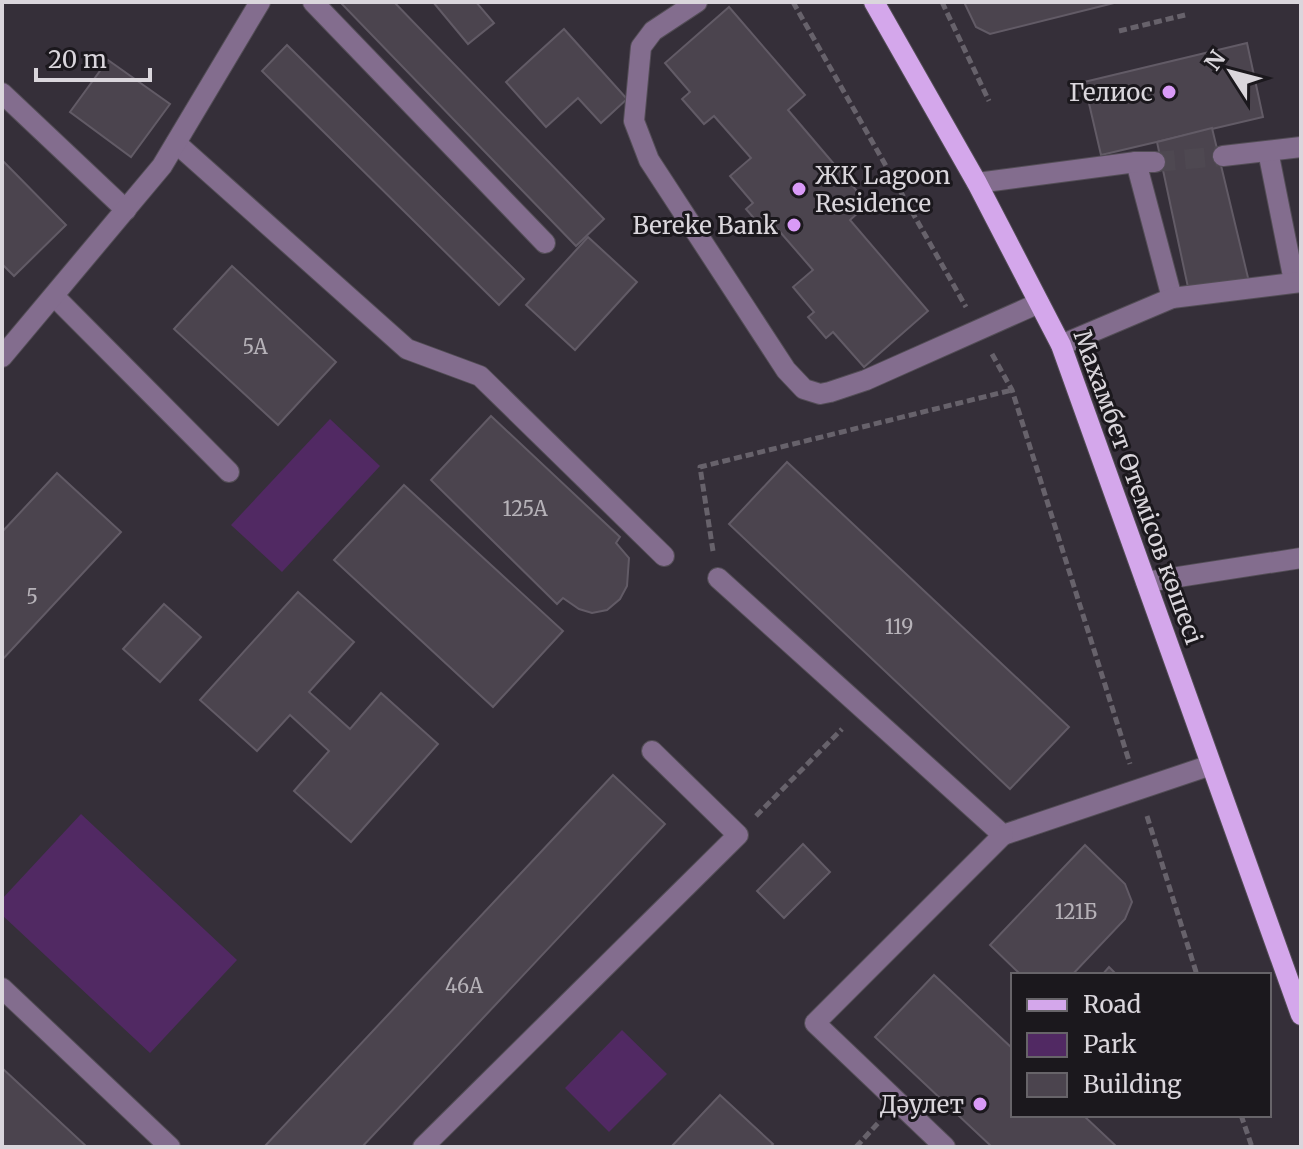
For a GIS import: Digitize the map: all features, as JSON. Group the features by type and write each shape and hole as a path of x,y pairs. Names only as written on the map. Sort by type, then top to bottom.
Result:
{"main road":[{"name":"Махамбет Өтемісов көшесі","path":"874,2 977,183 1061,345 1301,1015"}],"street":[{"path":"6,343 54,296 162,166 260,2"},
{"path":"313,2 545,243"},
{"path":"697,2 653,31 641,47 634,121 649,160 786,370 804,389 820,394 866,380 1039,303"},
{"path":"2,93 126,210"},
{"path":"176,143 407,349 480,376 664,556"},
{"path":"1223,156 1301,147"},
{"path":"1061,345 1172,298 1298,281 1268,151"},
{"path":"977,183 1146,162 1172,298"},
{"path":"54,296 229,472"},
{"path":"1146,582 1301,558"},
{"path":"718,578 1003,835"},
{"path":"423,1147 738,835 652,751"},
{"path":"945,1147 815,1023 1003,835 1211,765"},
{"path":"2,988 170,1147"}],"path":[{"path":"793,2 1012,390 1196,973"},
{"path":"942,2 989,101"},
{"path":"1119,31 1189,14"},
{"path":"718,578 700,467 1012,390"},
{"path":"738,835 863,709"},
{"path":"1242,1117 1252,1147"}],"green space":[{"path":"330,419 380,466 282,572 231,525"},
{"path":"81,814 237,960 150,1053 2,915 2,899"},
{"path":"622,1030 667,1074 609,1132 565,1088"}],"building":[{"path":"340,2 394,2 604,219 576,246"},
{"path":"433,2 476,2 494,23 468,44"},
{"path":"964,2 1118,2 990,34 976,27"},
{"name":"ЖК Lagoon Residence","path":"729,7 805,95 788,110 868,204 850,220 928,311 864,367 833,332 826,338 808,317 814,312 793,287 813,270 774,225 766,232 746,209 753,203 730,176 751,158 714,116 704,124 682,99 690,92 665,63"},
{"path":"564,29 627,99 601,123 578,98 546,127 506,82"},
{"path":"1247,43 1263,117 1101,155 1084,82"},
{"path":"287,45 524,279 499,305 262,71"},
{"path":"108,60 170,104 131,157 70,112"},
{"path":"1212,128 1250,286 1189,292 1157,142"},
{"path":"2,160 66,225 14,276 2,264"},
{"path":"588,237 637,282 575,350 526,305"},
{"path":"232,266 336,362 278,425 174,329"},
{"path":"491,416 620,537 616,543 629,558 627,586 620,599 607,610 592,613 579,609 563,598 557,604 431,480"},
{"path":"787,462 1069,727 1010,789 729,524"},
{"path":"57,473 121,532 2,660 2,532"},
{"path":"404,485 563,631 493,707 334,560"},
{"path":"298,592 354,642 309,692 350,729 381,693 438,744 351,842 294,791 329,751 290,715 257,751 200,700"},
{"path":"164,604 201,637 160,682 123,649"},
{"path":"613,775 665,824 362,1147 264,1147"},
{"path":"803,844 830,872 784,918 757,891"},
{"path":"1085,845 1125,884 1132,902 1125,919 1074,973 1019,973 990,945"},
{"path":"934,975 1011,1047 1011,1117 1085,1117 1117,1147 992,1147 875,1037"},
{"path":"2,1068 87,1147 2,1147"},
{"path":"720,1095 773,1144 770,1147 671,1147"}],"tunnel":[{"path":"1155,162 1223,156"}],"place":[{"name":"Гелиос","path":"1169,92"},
{"name":"ЖК Lagoon Residence","path":"799,189"},
{"name":"Bereke Bank","path":"794,225"},
{"name":"Дәулет","path":"980,1104"}]}
